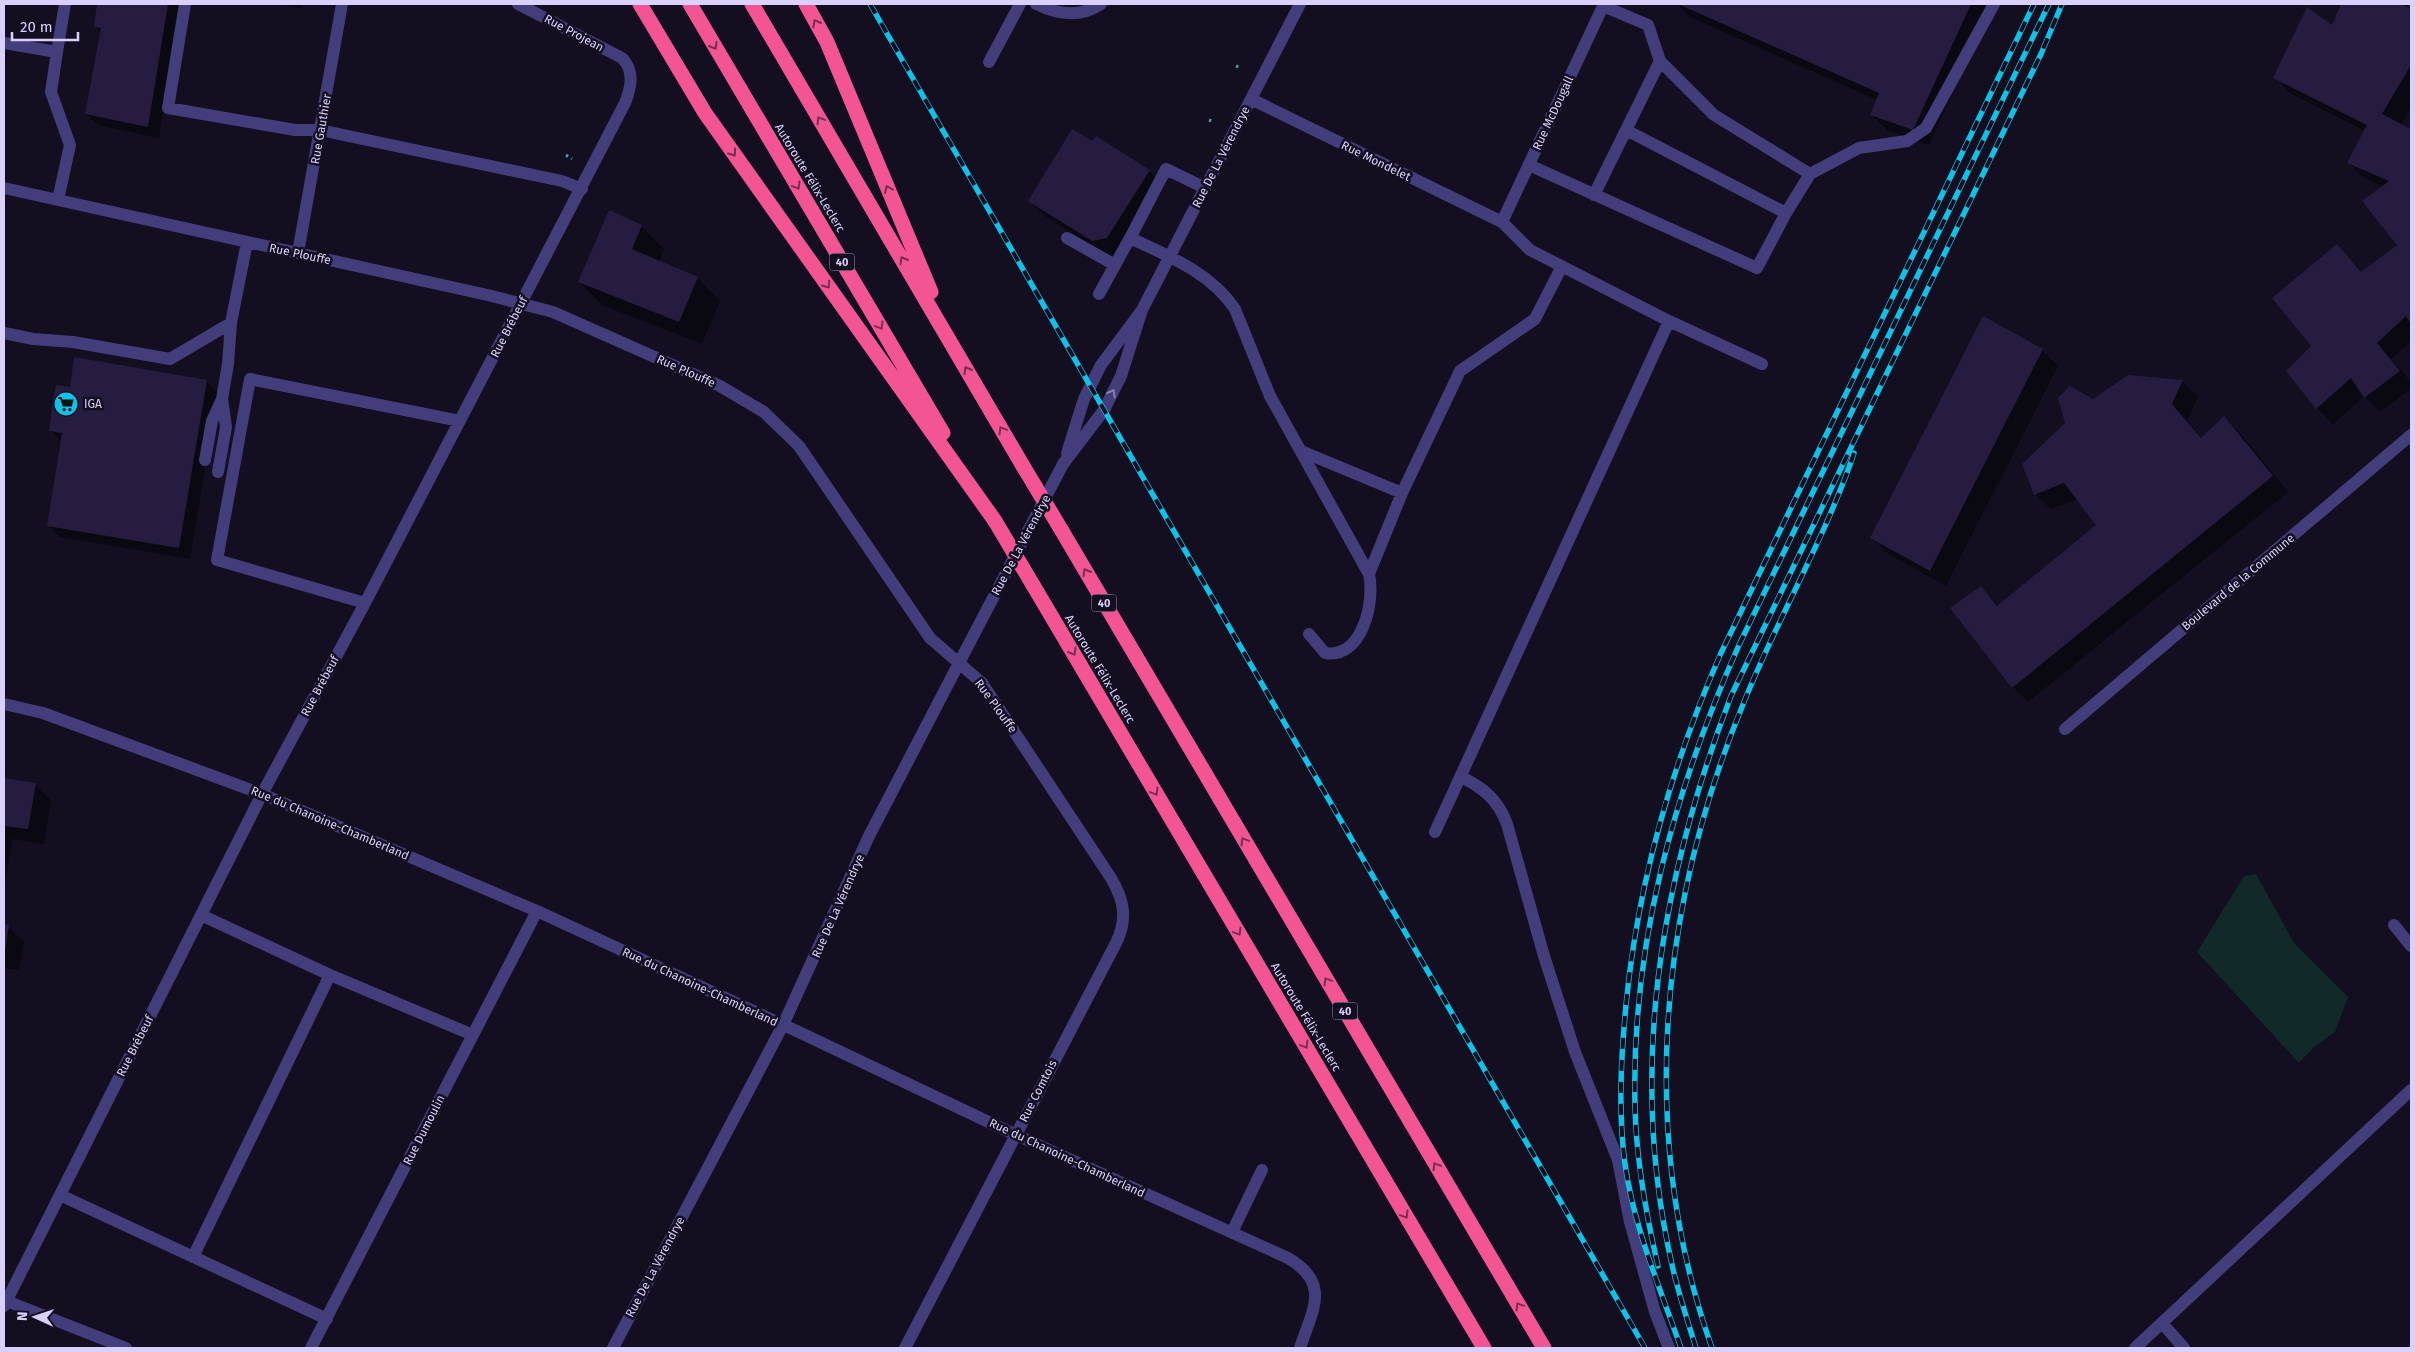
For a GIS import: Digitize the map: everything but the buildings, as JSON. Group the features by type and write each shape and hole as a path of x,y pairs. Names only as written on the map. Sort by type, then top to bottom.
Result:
{"highway":[{"path":"640,4 704,113 995,521"},
{"name":"Autoroute Félix-Leclerc","path":"690,4 1484,1348"},
{"name":"40","path":"752,4 1544,1348"},
{"path":"806,4 827,42 954,347"}],"street":[{"path":"58,200 70,145 51,92 65,4"},
{"path":"185,4 168,108 295,130 320,130 562,181 582,189"},
{"name":"Rue Gauthier","path":"298,253 342,4"},
{"name":"Rue Projean","path":"518,4 615,54 629,65"},
{"path":"989,62 1020,4"},
{"path":"1036,4 1051,11 1067,14 1083,12 1101,4"},
{"name":"Rue De La Vérendrye","path":"613,1348 783,1025 869,836 1063,464 1104,410 1121,376 1142,310 1300,4"},
{"path":"1529,165 1757,268 1810,174 1859,148 1907,141 1926,128 1994,4"},
{"path":"1604,5 1648,25 1660,61 1714,115 1810,174"},
{"name":"Rue McDougall","path":"1502,222 1604,5"},
{"path":"4,44 57,52"},
{"path":"1594,196 1660,61"},
{"name":"Rue Brébeuf","path":"4,1302 262,794 365,603 582,189 627,99 631,85 629,65"},
{"name":"Rue Mondelet","path":"1250,99 1502,222 1530,250 1669,321 1762,364"},
{"path":"1626,130 1786,214"},
{"path":"1099,294 1166,169 1205,188"},
{"name":"Rue Plouffe","path":"4,188 521,303 552,312 720,386 764,412 791,436 816,468 930,638 982,683 1112,878 1121,896 1124,911"},
{"path":"1067,238 1114,265"},
{"path":"1130,238 1210,280 1228,299 1235,309 1270,396 1369,574 1372,588 1371,604 1366,621 1349,647 1340,653 1325,653 1309,634"},
{"path":"205,460 212,421 222,399 232,323 247,242"},
{"path":"1369,574 1402,493 1460,371 1535,319 1562,266"},
{"name":"Rue De La Vérendrye","path":"1063,464 1084,399 1101,365 1142,310"},
{"path":"1435,832 1669,321"},
{"path":"4,333 34,339 73,342 170,359 232,323"},
{"path":"365,603 217,560 250,379 460,421"},
{"path":"218,472 226,427 222,399"},
{"name":"Boulevard de la Commune","path":"2065,729 2411,435"},
{"path":"1301,451 1402,493"},
{"name":"Rue du Chanoine-Chamberland","path":"4,704 42,713 262,794 536,911 1016,1135 1296,1262 1314,1282 1316,1301 1300,1348"},
{"path":"1461,777 1478,785 1490,795 1501,808 1507,824 1544,956 1575,1052 1618,1160 1630,1222 1655,1312 1669,1348"},
{"name":"Rue Dumoulin","path":"312,1348 536,911"},
{"name":"Rue Comtois","path":"905,1348 1118,938 1124,911"},
{"path":"201,915 330,975 473,1035"},
{"path":"2394,925 2411,946"},
{"path":"193,1258 330,975"},
{"path":"2135,1348 2411,1090"},
{"path":"1232,1232 1262,1170"},
{"path":"60,1195 193,1258 327,1318"},
{"path":"4,1302 126,1348"},
{"path":"2162,1323 2184,1348"}],"path":[{"path":"1236,66 1241,68"},
{"path":"1209,120 1214,122"},
{"path":"566,155 572,159"}],"green space":[{"path":"2256,874 2294,943 2348,997 2335,1032 2314,1047 2299,1063 2197,952 2244,876"}],"railway":[{"path":"870,4 1645,1348"},
{"path":"1681,1348 1641,1235 1629,1188 1622,1124 1621,1084 1623,1045 1631,959 1648,869 1659,825 1687,739 1721,653 2034,4"},
{"path":"1658,1266 1646,1207 1637,1146 1635,1106 1636,1046 1640,987 1649,928 1661,870 1676,813 1695,756 1739,645 2049,4"},
{"path":"1696,1348 1673,1269 1659,1196 1653,1123 1652,1050 1658,978 1669,907 1686,836 1706,766 1731,696 2041,54 2062,4"},
{"path":"1712,1348 1688,1268 1673,1186 1667,1104 1668,1022 1677,941 1693,860 1715,780 1757,670 1829,516 1854,453"}],"place":[{"name":"IGA","path":"66,404"}]}
